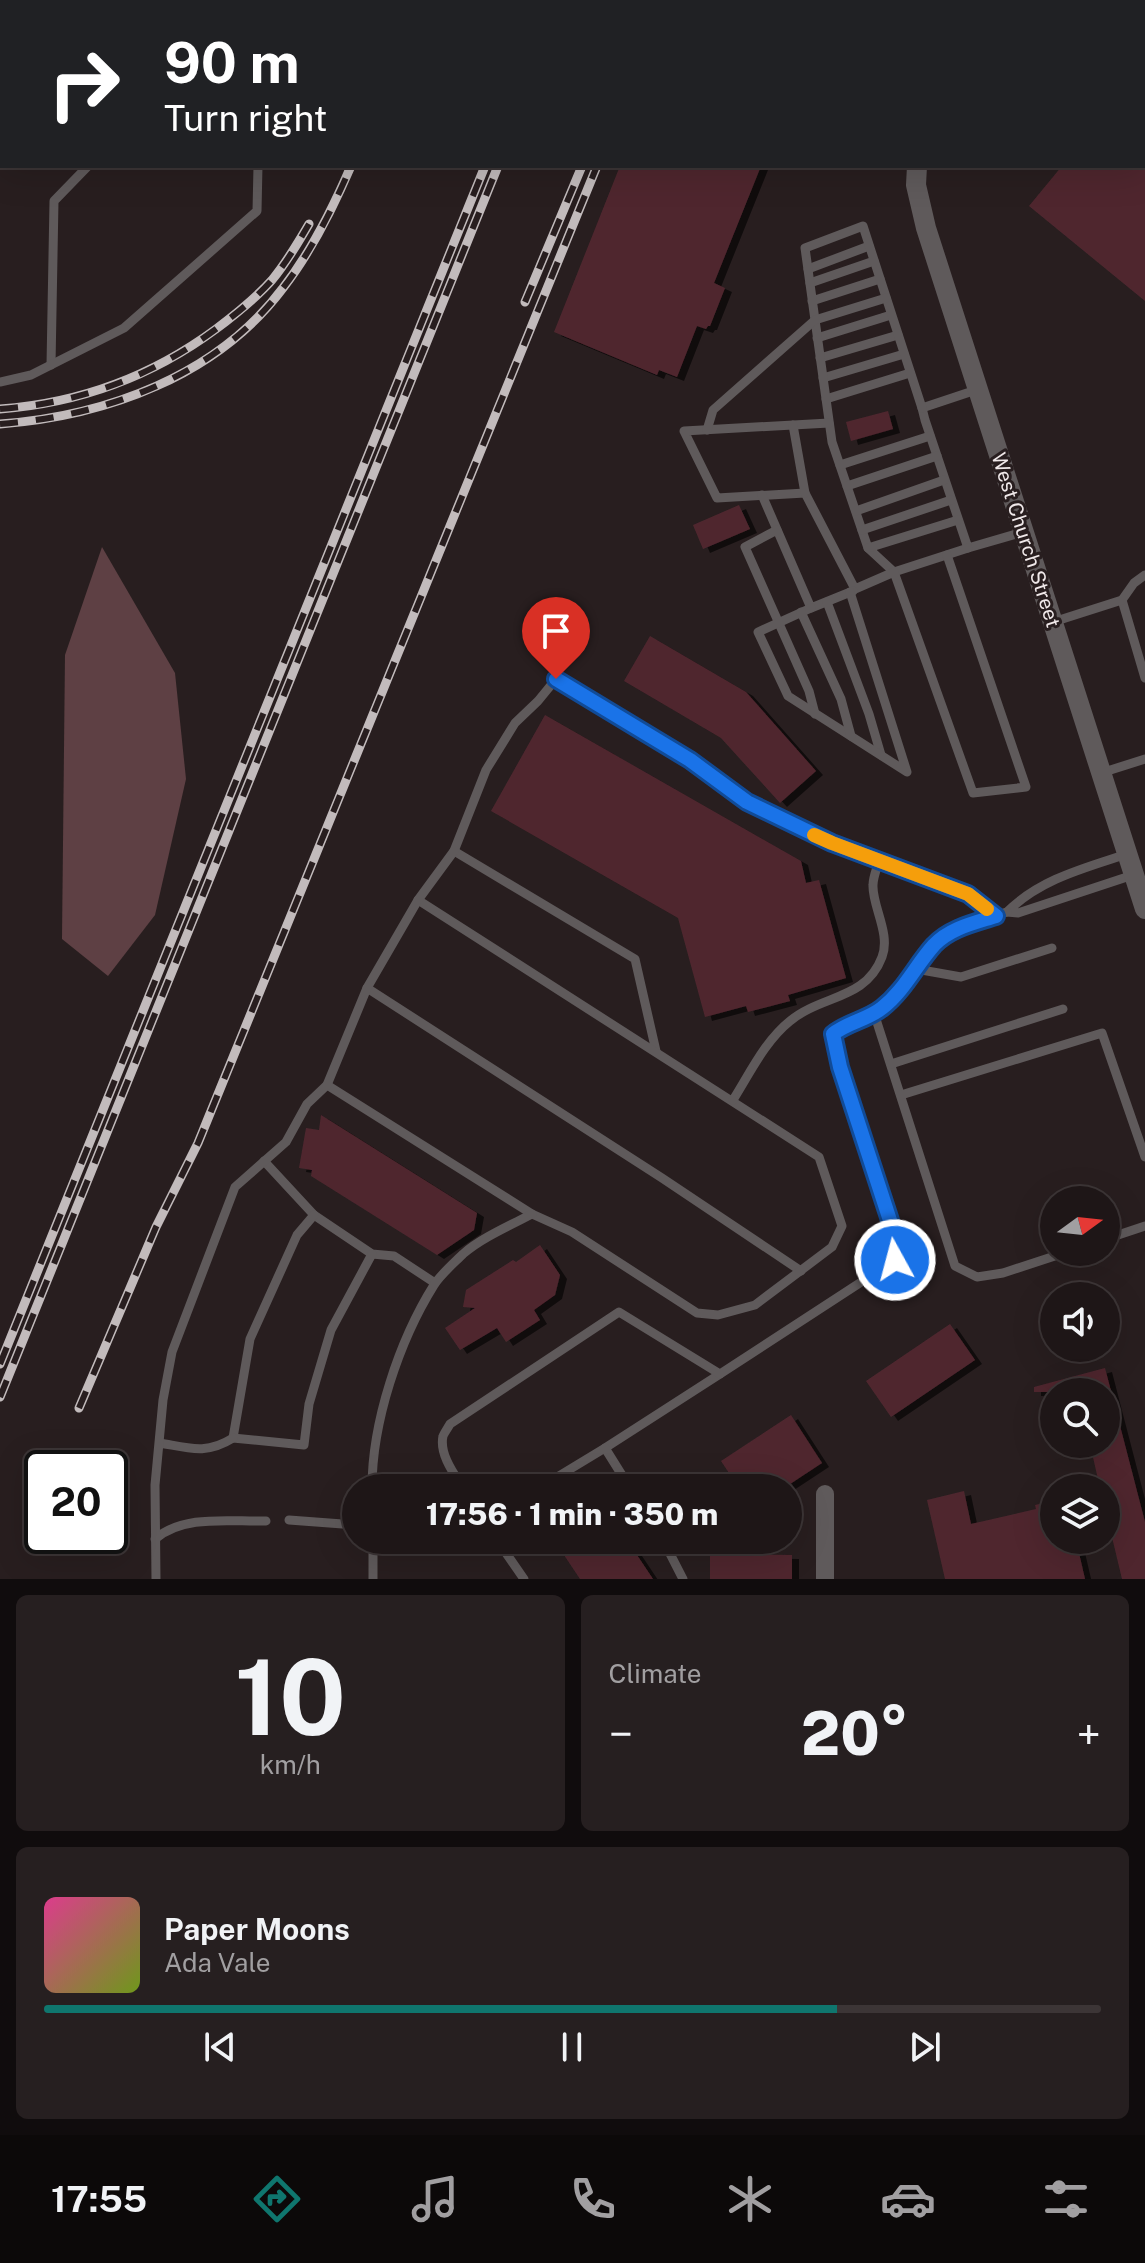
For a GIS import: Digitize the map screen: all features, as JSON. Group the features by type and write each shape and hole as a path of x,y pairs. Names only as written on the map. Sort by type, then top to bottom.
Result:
{"street":[{"name":"West Church Street","path":"917,168 920,206 1145,909"},
{"path":"825,1494 825,1579"}],"lane":[{"path":"51,365 54,201 86,168"},
{"path":"0,382 31,375 124,328 257,211 258,168"},
{"path":"947,555 1026,787 973,793 894,572 868,548 832,442 805,248 863,226 968,548"},
{"path":"808,269 869,246"},
{"path":"810,283 874,261"},
{"path":"812,301 880,279"},
{"path":"707,430 713,410 815,320 886,298"},
{"path":"817,338 891,315"},
{"path":"820,358 898,335"},
{"path":"823,378 904,354"},
{"path":"826,399 910,373"},
{"path":"922,408 979,389"},
{"path":"805,493 717,498 684,431 829,423"},
{"path":"793,425 805,493 853,590 907,772 788,696 758,632 806,610 827,602 853,590 894,572 1023,531"},
{"path":"840,465 930,436"},
{"path":"847,486 937,456"},
{"path":"856,511 944,480"},
{"path":"762,495 841,699 851,736"},
{"path":"862,530 951,500"},
{"path":"868,548 958,520"},
{"path":"777,530 745,547 809,691 815,714"},
{"path":"1053,622 1122,600 1134,583 1145,575"},
{"path":"1122,600 1145,678"},
{"path":"827,602 881,755"},
{"path":"156,1579 155,1485 163,1400 172,1352 235,1187 286,1142 307,1104 327,1085 367,988 418,900 454,851 486,770 515,723 556,679 690,760 747,802 832,843 968,894 996,916"},
{"path":"1101,773 1145,759"},
{"path":"454,851 635,959 656,1051"},
{"path":"1007,912 1018,900 1052,880 1127,854"},
{"path":"733,1100 774,1035 803,1011 862,986 875,972 884,953 873,885 879,861"},
{"path":"562,1474 895,1260 899,1248 845,1082 833,1034 844,1025 860,1021 882,1008 903,987 935,944 955,929 1007,912 1018,913 1134,875"},
{"path":"327,1085 532,1214 572,1232 697,1313 718,1315 755,1305 832,1247 842,1226 819,1157 418,900"},
{"path":"916,969 961,977 1052,948"},
{"path":"367,988 801,1271"},
{"path":"891,1064 1063,1009"},
{"path":"874,1013 955,1266 977,1277 1003,1273 1040,1261"},
{"path":"901,1095 1102,1033 1145,1157"},
{"path":"264,1161 314,1215 372,1254 394,1256 435,1283"},
{"path":"372,1474 387,1392 398,1359 435,1283 466,1252 532,1214"},
{"path":"233,1438 250,1339 297,1235 314,1215"},
{"path":"1120,1234 1145,1226"},
{"path":"160,1443 205,1450 233,1438 304,1445 309,1404 331,1330 372,1254"},
{"path":"454,1474 443,1447 443,1436 450,1424 619,1312 720,1374"},
{"path":"605,1448 621,1474"},
{"path":"289,1520 342,1524"},
{"path":"155,1539 166,1530 186,1523 266,1521"},
{"path":"373,1554 373,1579"},
{"path":"507,1554 524,1579"},
{"path":"670,1554 683,1579"}],"shaded area":[{"path":"102,547 175,673 186,779 155,915 108,976 62,939 65,655"}],"building":[{"path":"619,168 760,168 714,283 725,288 710,326 706,329 697,326 677,377 659,370 657,375 554,332"},
{"path":"1060,168 1145,168 1145,301 1029,206"},
{"path":"888,411 893,429 851,441 846,422"},
{"path":"739,505 750,529 703,549 693,525"},
{"path":"650,636 746,692 816,771 780,803 721,738 624,681"},
{"path":"545,715 801,861 806,883 819,880 846,978 788,995 790,1001 748,1012 746,1006 705,1017 678,918 491,811"},
{"path":"321,1115 477,1213 474,1230 437,1255 311,1176 312,1170 299,1168 306,1128 319,1130"},
{"path":"540,1245 560,1275 555,1295 534,1310 540,1320 506,1342 497,1328 460,1350 445,1328 475,1308 463,1307 466,1290"},
{"path":"950,1324 975,1360 891,1417 866,1381"},
{"path":"1105,1368 1108,1378 1068,1378"},
{"path":"791,1415 822,1463 802,1476 730,1474 721,1461"},
{"path":"1120,1426 1145,1522 1145,1579 1122,1579 1116,1554 1120,1554 1120,1474 1097,1474 1093,1458 1120,1458"},
{"path":"964,1491 971,1524 1036,1509 1035,1505 1040,1504 1040,1554 1079,1554 1085,1579 945,1579 927,1500"},
{"path":"563,1554 636,1554 653,1579 580,1579"},
{"path":"710,1554 792,1555 792,1579 710,1579"}],"railway":[{"path":"0,424 80,412 119,401 192,368 226,345 256,319 303,260 350,168"},
{"path":"0,1364 484,168"},
{"path":"0,1397 497,168"},
{"path":"525,302 581,168"},
{"path":"79,1408 156,1227 198,1143 596,168"},
{"path":"0,409 87,394 166,361 231,318 266,287 309,224"}],"slow traffic":[{"path":"814,835 968,894 987,909"}],"route":[{"path":"556,679 690,760 747,802 832,843 968,894 996,916 955,929 935,944 903,987 882,1008 860,1021 844,1025 833,1034 840,1067 899,1248 895,1260"}]}
